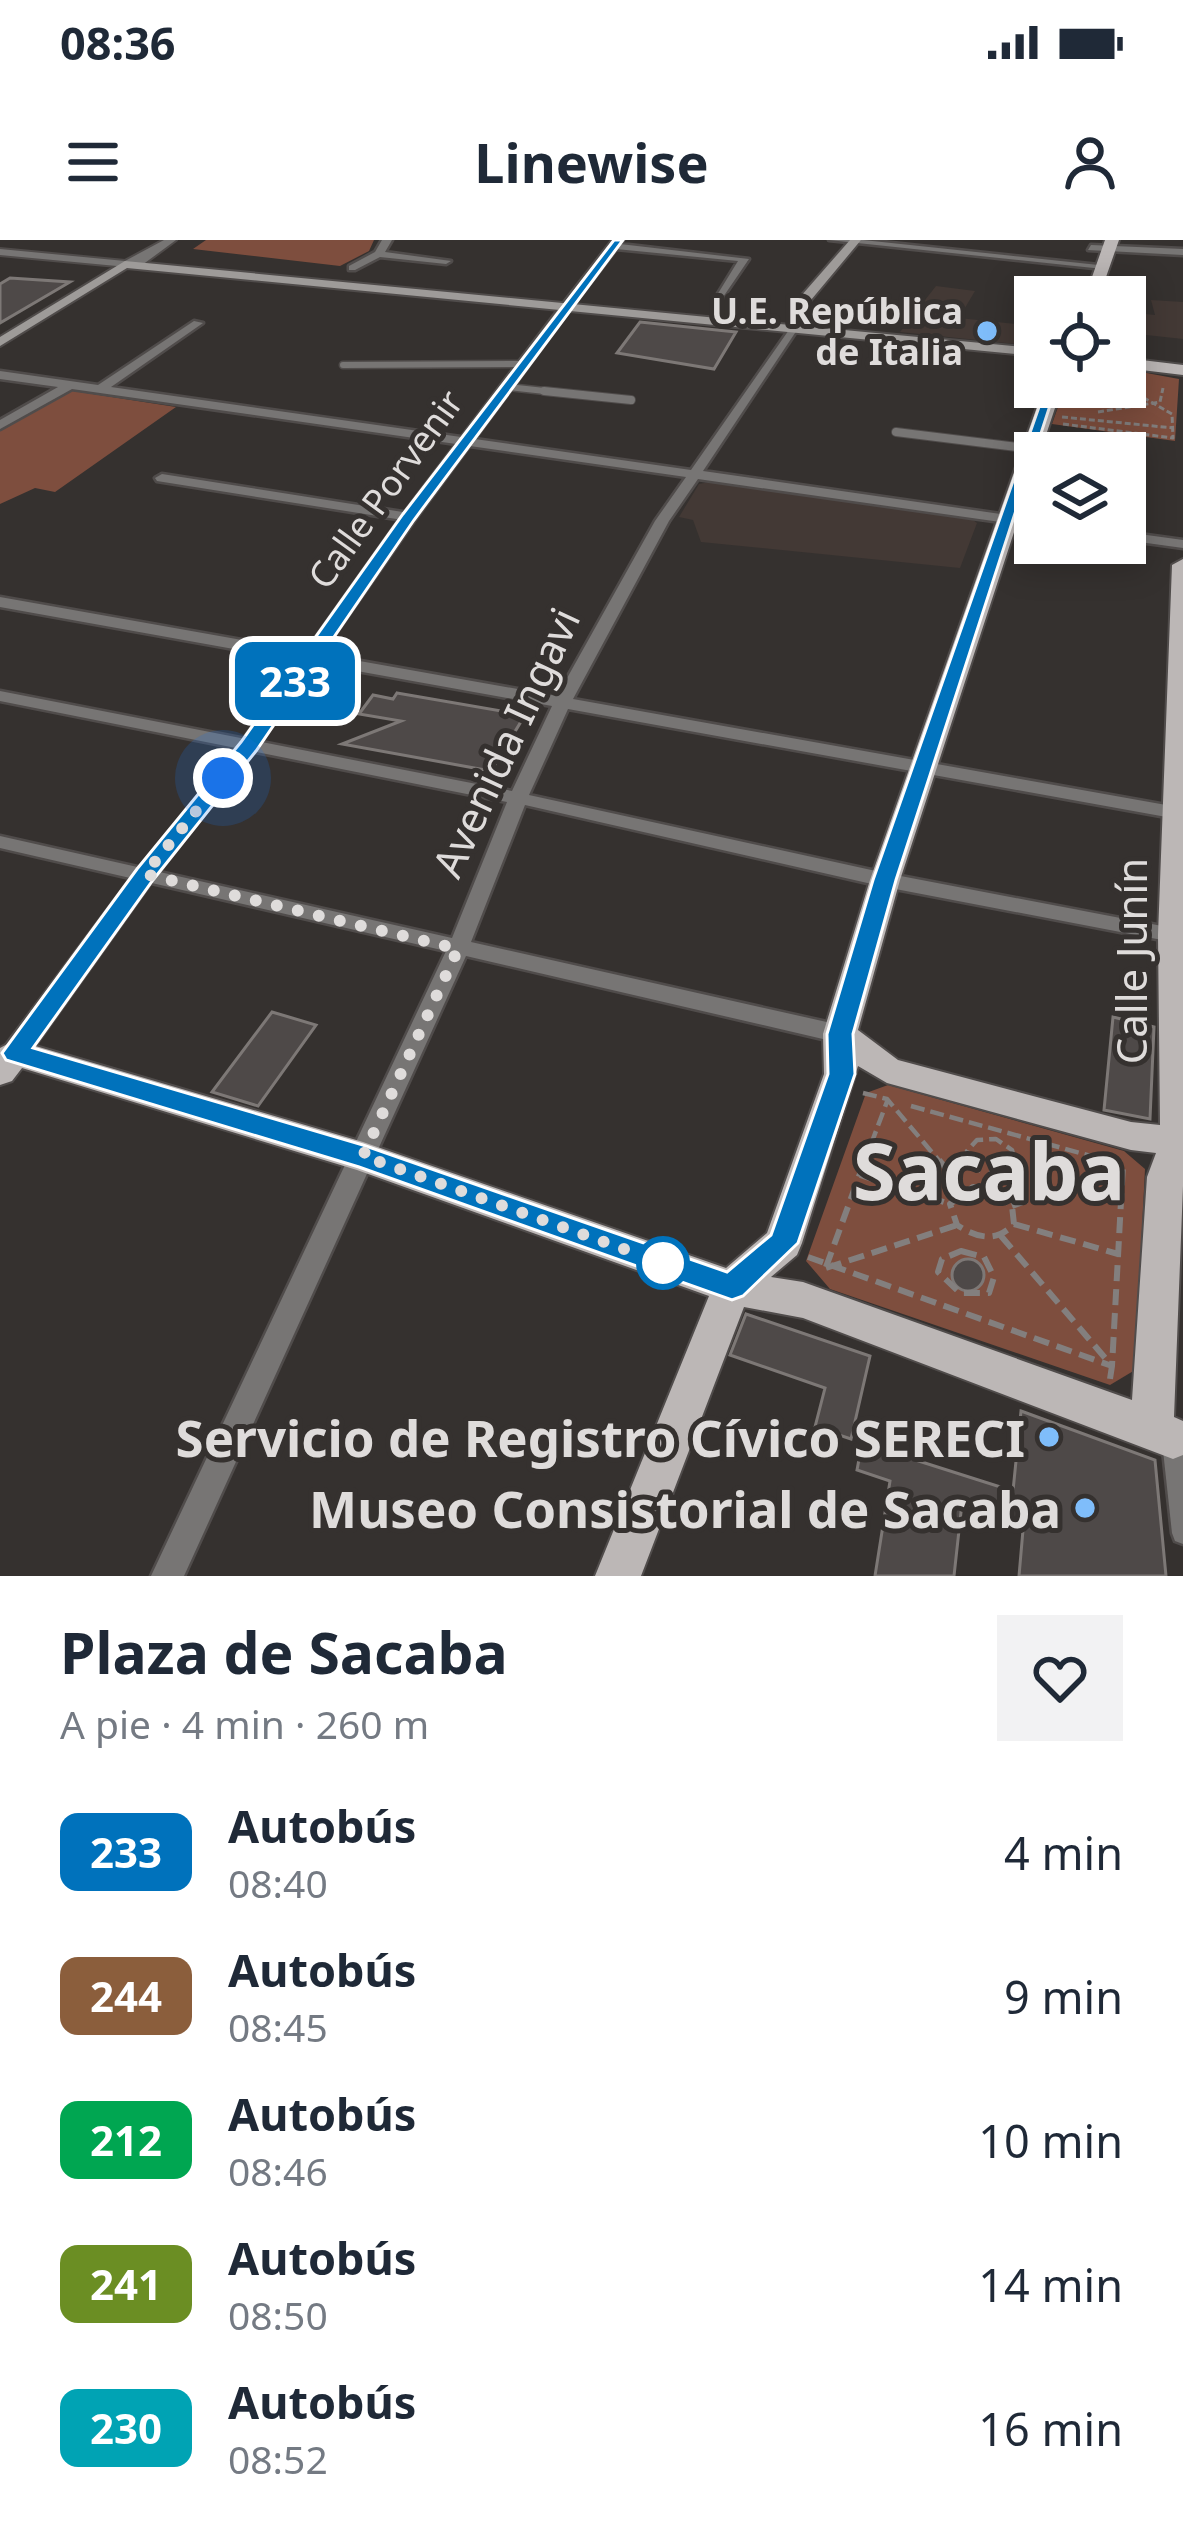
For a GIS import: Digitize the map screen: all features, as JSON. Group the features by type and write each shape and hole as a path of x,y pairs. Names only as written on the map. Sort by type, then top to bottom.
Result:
{"main road":[{"name":"Avenida Ingavi","path":"795,329 805,299 855,241"},
{"path":"1088,276 1101,244"},
{"path":"0,354 135,263"},
{"path":"0,342 135,263 1014,350"},
{"path":"1093,276 1094,266"},
{"path":"1146,366 1183,370"},
{"path":"618,1576 732,1287 783,1243 842,1074 840,1034 885,880 1014,507"},
{"name":"Calle Junín","path":"1169,1436 1165,1177 1181,1142 1178,936 1183,565"},
{"path":"840,1034 887,1070 1127,1151 1181,1142"},
{"path":"5,1058 363,1156 732,1287 815,1284 1169,1436"}],"street":[{"path":"0,252 135,263 172,240"},
{"path":"352,268 379,254 387,240"},
{"path":"834,240 1094,266"},
{"path":"616,243 744,259 719,300"},
{"name":"Calle Porvenir","path":"5,1058 248,746 409,517 616,243"},
{"path":"1101,244 1183,252"},
{"path":"379,254 446,261"},
{"path":"181,317 220,324"},
{"path":"101,389 198,322"},
{"name":"Avenida Ingavi","path":"167,1576 458,949 518,798 564,699 692,473 795,329"},
{"path":"0,375 1014,520"},
{"path":"0,425 70,385"},
{"path":"161,478 409,517"},
{"path":"1146,539 1183,544"},
{"path":"0,602 564,699 1181,814"},
{"path":"0,696 518,798 885,880 1178,936"},
{"path":"0,842 840,1034"},
{"path":"1169,1436 1183,1533"}],"lane":[{"path":"343,365 525,364"},
{"path":"508,387 631,400"},
{"path":"896,433 1014,447"}],"path":[{"path":"1146,404 1160,402 1163,388"},
{"path":"1146,399 1172,414 1174,428 1173,438 1146,435"},
{"path":"1098,412 1121,408"},
{"path":"1125,432 1058,423 1060,417 1113,418 1174,428"},
{"path":"1110,430 1113,418"},
{"path":"1140,432 1142,424"},
{"path":"837,1087 997,1135 1127,1151"},
{"path":"815,1284 887,1099"},
{"path":"887,1099 964,1190"},
{"path":"997,1135 1012,1150 1015,1165 1005,1174 989,1177 973,1167 968,1151 976,1140 997,1135"},
{"path":"1012,1206 1127,1151"},
{"path":"1105,1408 1127,1151"},
{"path":"860,1175 950,1204"},
{"path":"987,1188 989,1177"},
{"path":"950,1204 964,1190 987,1188 1012,1206 1014,1224"},
{"path":"950,1204 957,1225 976,1235 1001,1236 1014,1224"},
{"path":"1014,1224 1118,1254"},
{"path":"815,1284 957,1225"},
{"path":"973,1255 976,1235"},
{"path":"1001,1236 1112,1366"},
{"path":"961,1251 984,1257 994,1276 989,1293 970,1298 961,1295 938,1272 942,1259 961,1251"},
{"path":"815,1284 956,1312 1112,1366"},
{"path":"956,1312 961,1295"}],"shaded area":[{"path":"206,240 374,240 369,251 340,266 193,249"},
{"path":"936,286 975,291 959,318 1014,324 1014,344 900,332"},
{"path":"1151,300 1183,302 1183,339 1146,335 1146,314 1155,315"},
{"path":"1146,373 1179,379 1175,441 1146,437 1146,432 1052,424 1058,408 1146,408"},
{"path":"67,390 176,407 55,492 35,488 0,504 0,428"},
{"path":"699,484 977,523 960,568 701,542 693,520 679,517"},
{"path":"888,1085 1124,1151 1145,1169 1135,1370 1110,1385 830,1289 806,1261 866,1093"}],"building":[{"path":"10,278 70,282 0,323 0,284"},
{"path":"640,322 736,332 714,369 617,353"},
{"path":"397,693 525,715 491,771 342,744 401,721 359,714 373,695 393,699"},
{"path":"272,1012 316,1025 258,1106 212,1092"},
{"path":"1113,1017 1154,1027 1150,1119 1104,1110"},
{"path":"968,1259 980,1263 984,1275 980,1287 968,1291 956,1287 952,1275 956,1263"},
{"path":"746,1314 870,1356 851,1439 815,1427 825,1388 730,1355"},
{"name":"Museo Consistorial de Sacaba","path":"1021,1411 1155,1460 1166,1576 1019,1576 1023,1530 1009,1525 1010,1518 962,1503 954,1576 875,1576 890,1481 857,1470 862,1443 1013,1491"}],"bus line":[{"name":"233","path":"618,240 409,517 248,746 145,874 15,1053 363,1156 732,1287 783,1243 842,1074 840,1034 885,880 1046,408"}],"place":[{"name":"U.E. República de Italia","path":"987,331"},
{"name":"Servicio de Registro Cívico SERECI","path":"1049,1437"},
{"name":"Museo Consistorial de Sacaba","path":"1085,1508"}],"district":[{"name":"Sacaba","path":"989,1170"}],"route":[{"path":"223,778 145,874 458,949 363,1156 663,1263"}]}
